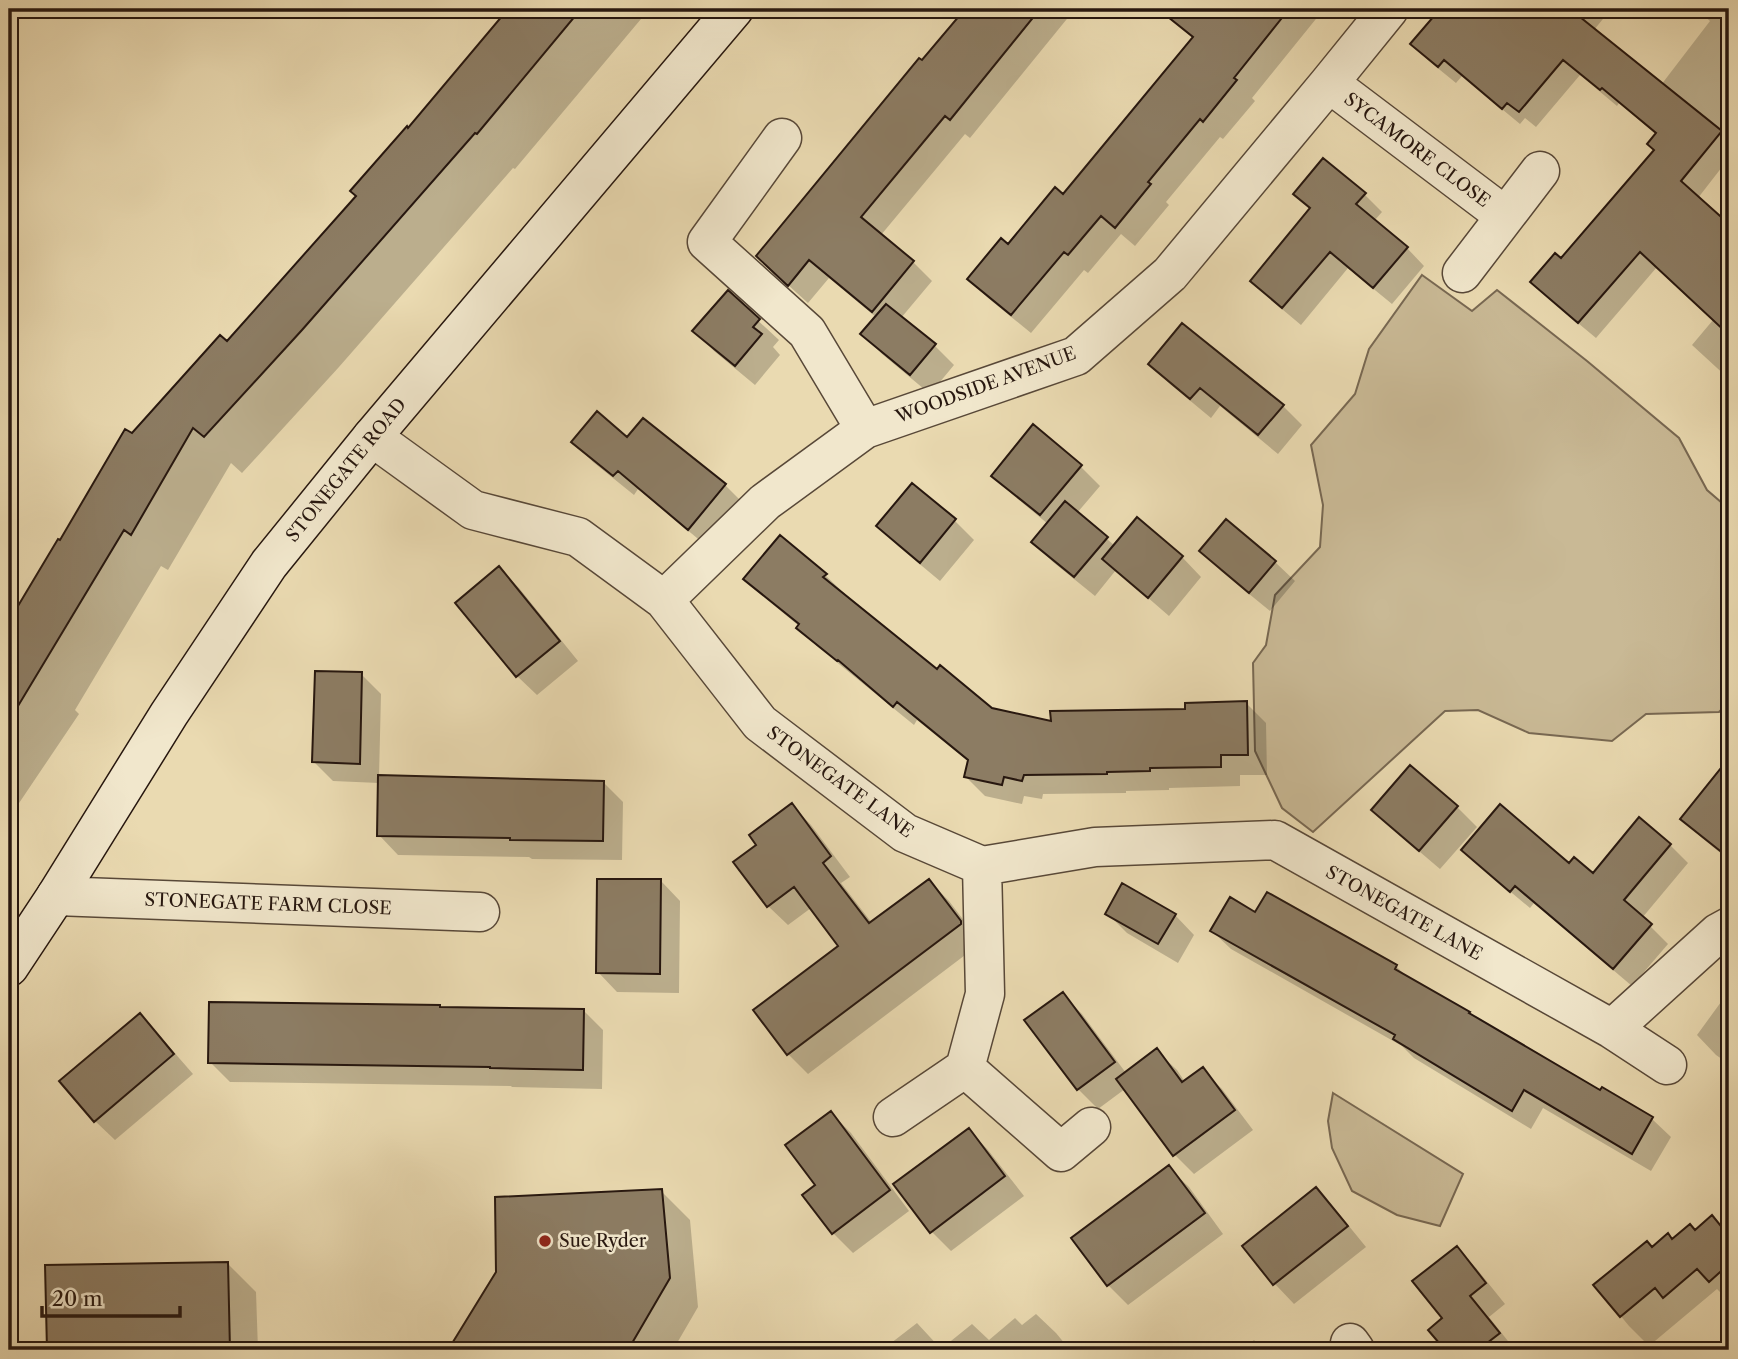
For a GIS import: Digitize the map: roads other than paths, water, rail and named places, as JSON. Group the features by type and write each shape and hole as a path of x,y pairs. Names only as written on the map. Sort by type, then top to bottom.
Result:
{"street":[{"name":"STONEGATE ROAD","path":"9,967 169,714 269,564 372,437 734,9"},
{"name":"WOODSIDE AVENUE","path":"664,600 765,502 865,429 1076,356 1170,274 1389,9"},
{"name":"SYCAMORE CLOSE","path":"1329,83 1504,216"},
{"path":"782,138 707,242 807,332 865,429"},
{"name":"SYCAMORE CLOSE","path":"1462,273 1540,171"},
{"name":"STONEGATE LANE","path":"372,437 473,510 578,537 664,600 761,723 905,833 982,866 1095,847 1275,840 1612,1029 1667,1065"},
{"path":"893,1117 965,1068 985,994 982,866"},
{"name":"STONEGATE FARM CLOSE","path":"56,896 480,912"},
{"path":"1612,1029 1718,933 1729,927"},
{"path":"965,1068 1061,1152 1091,1127"}],"place":[{"name":"Sue Ryder","path":"545,1241"}]}
